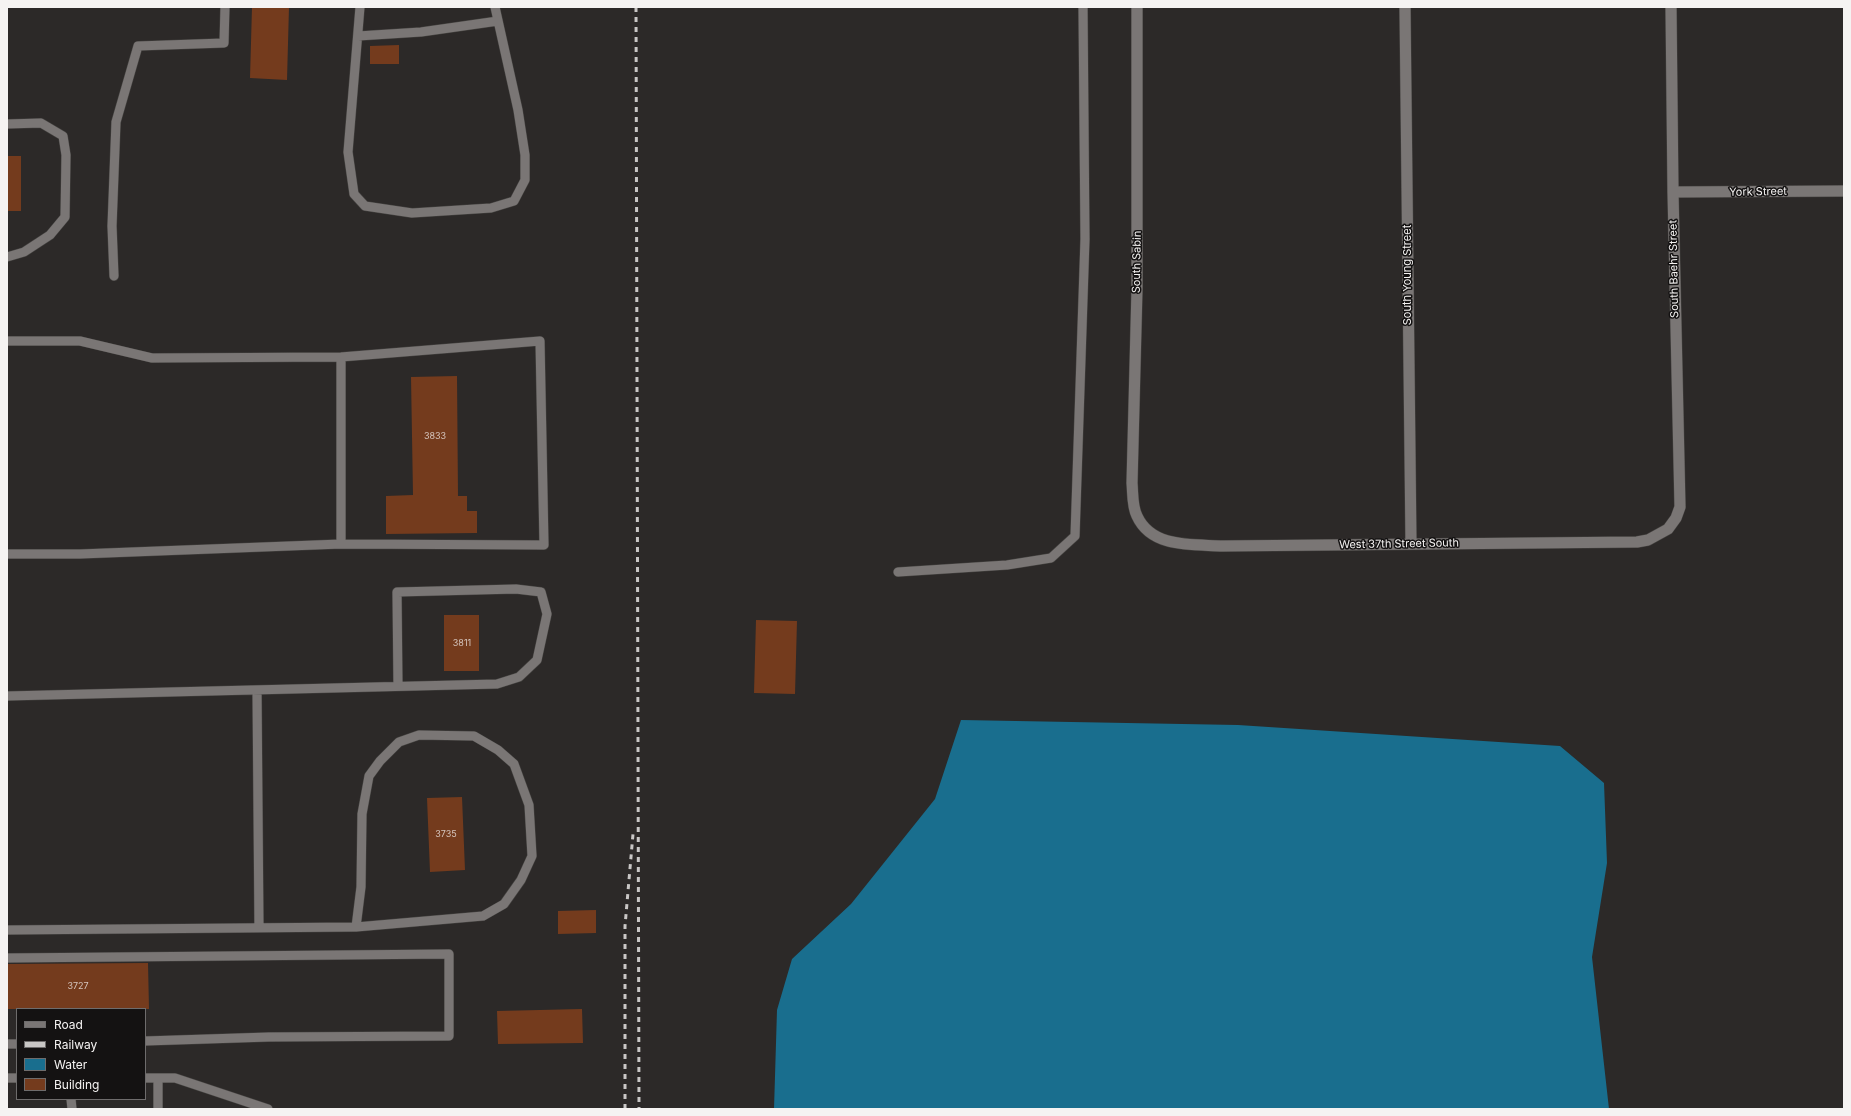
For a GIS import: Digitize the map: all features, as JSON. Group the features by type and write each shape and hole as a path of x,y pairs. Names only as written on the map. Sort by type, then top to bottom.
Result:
{"street":[{"name":"South Sabin","path":"1137,7 1137,282 1132,483 1133,502 1137,516"},
{"name":"South Young Street","path":"1405,7 1411,544"},
{"name":"South Baehr Street","path":"1668,528 1676,518 1680,507 1681,484 1673,192 1671,7"},
{"name":"York Street","path":"1673,192 1844,191"},
{"name":"West 37th Street South","path":"1137,516 1149,531 1163,540 1173,544 1223,546 1637,542 1648,540 1668,528"}],"lane":[{"path":"114,276 112,226 116,122 138,46 224,43 225,7"},
{"path":"360,7 348,152 354,194 365,206 412,214 491,208 514,201 525,180 525,162 518,110 495,7"},
{"path":"898,572 1008,565 1051,558 1074,536 1085,239 1083,7"},
{"path":"358,36 421,32 498,21"},
{"path":"7,124 41,124 63,136 66,155 65,217 50,235 24,252 7,257"},
{"path":"7,341 80,341 152,358 341,357 540,342 544,545 341,544 80,554 7,554"},
{"path":"341,357 341,544"},
{"path":"7,696 497,684 519,677 537,660 547,614 541,592 516,589 397,592 398,686"},
{"path":"257,690 259,928"},
{"path":"7,930 356,927 483,916 504,904 520,880 532,856 529,805 514,764 498,750 474,736 419,735 399,742 380,761 369,776 362,814 360,887 356,927"},
{"path":"7,958 449,954 449,1036 269,1037 146,1041"},
{"path":"146,1078 175,1078 268,1109"},
{"path":"158,1078 158,1109"}],"water":[{"path":"961,720 1238,725 1560,746 1604,783 1607,863 1592,957 1609,1109 774,1109 777,1010 792,959 851,904 935,799"}],"building":[{"path":"252,7 289,7 287,80 250,78"},
{"path":"399,45 399,64 370,64 370,46"},
{"path":"7,156 21,156 21,211 7,211"},
{"path":"457,376 458,496 467,496 467,511 477,511 477,533 386,534 386,496 413,495 411,377"},
{"path":"444,615 479,615 479,671 444,671"},
{"path":"756,620 797,621 795,694 754,693"},
{"path":"462,797 465,870 430,872 427,798"},
{"path":"596,910 596,933 558,934 558,911"},
{"path":"148,963 149,1009 7,1009 7,964"},
{"path":"582,1009 583,1043 498,1044 497,1011"}],"railway":[{"path":"636,7 639,1109"},
{"path":"625,1109 625,926 633,834"}]}
